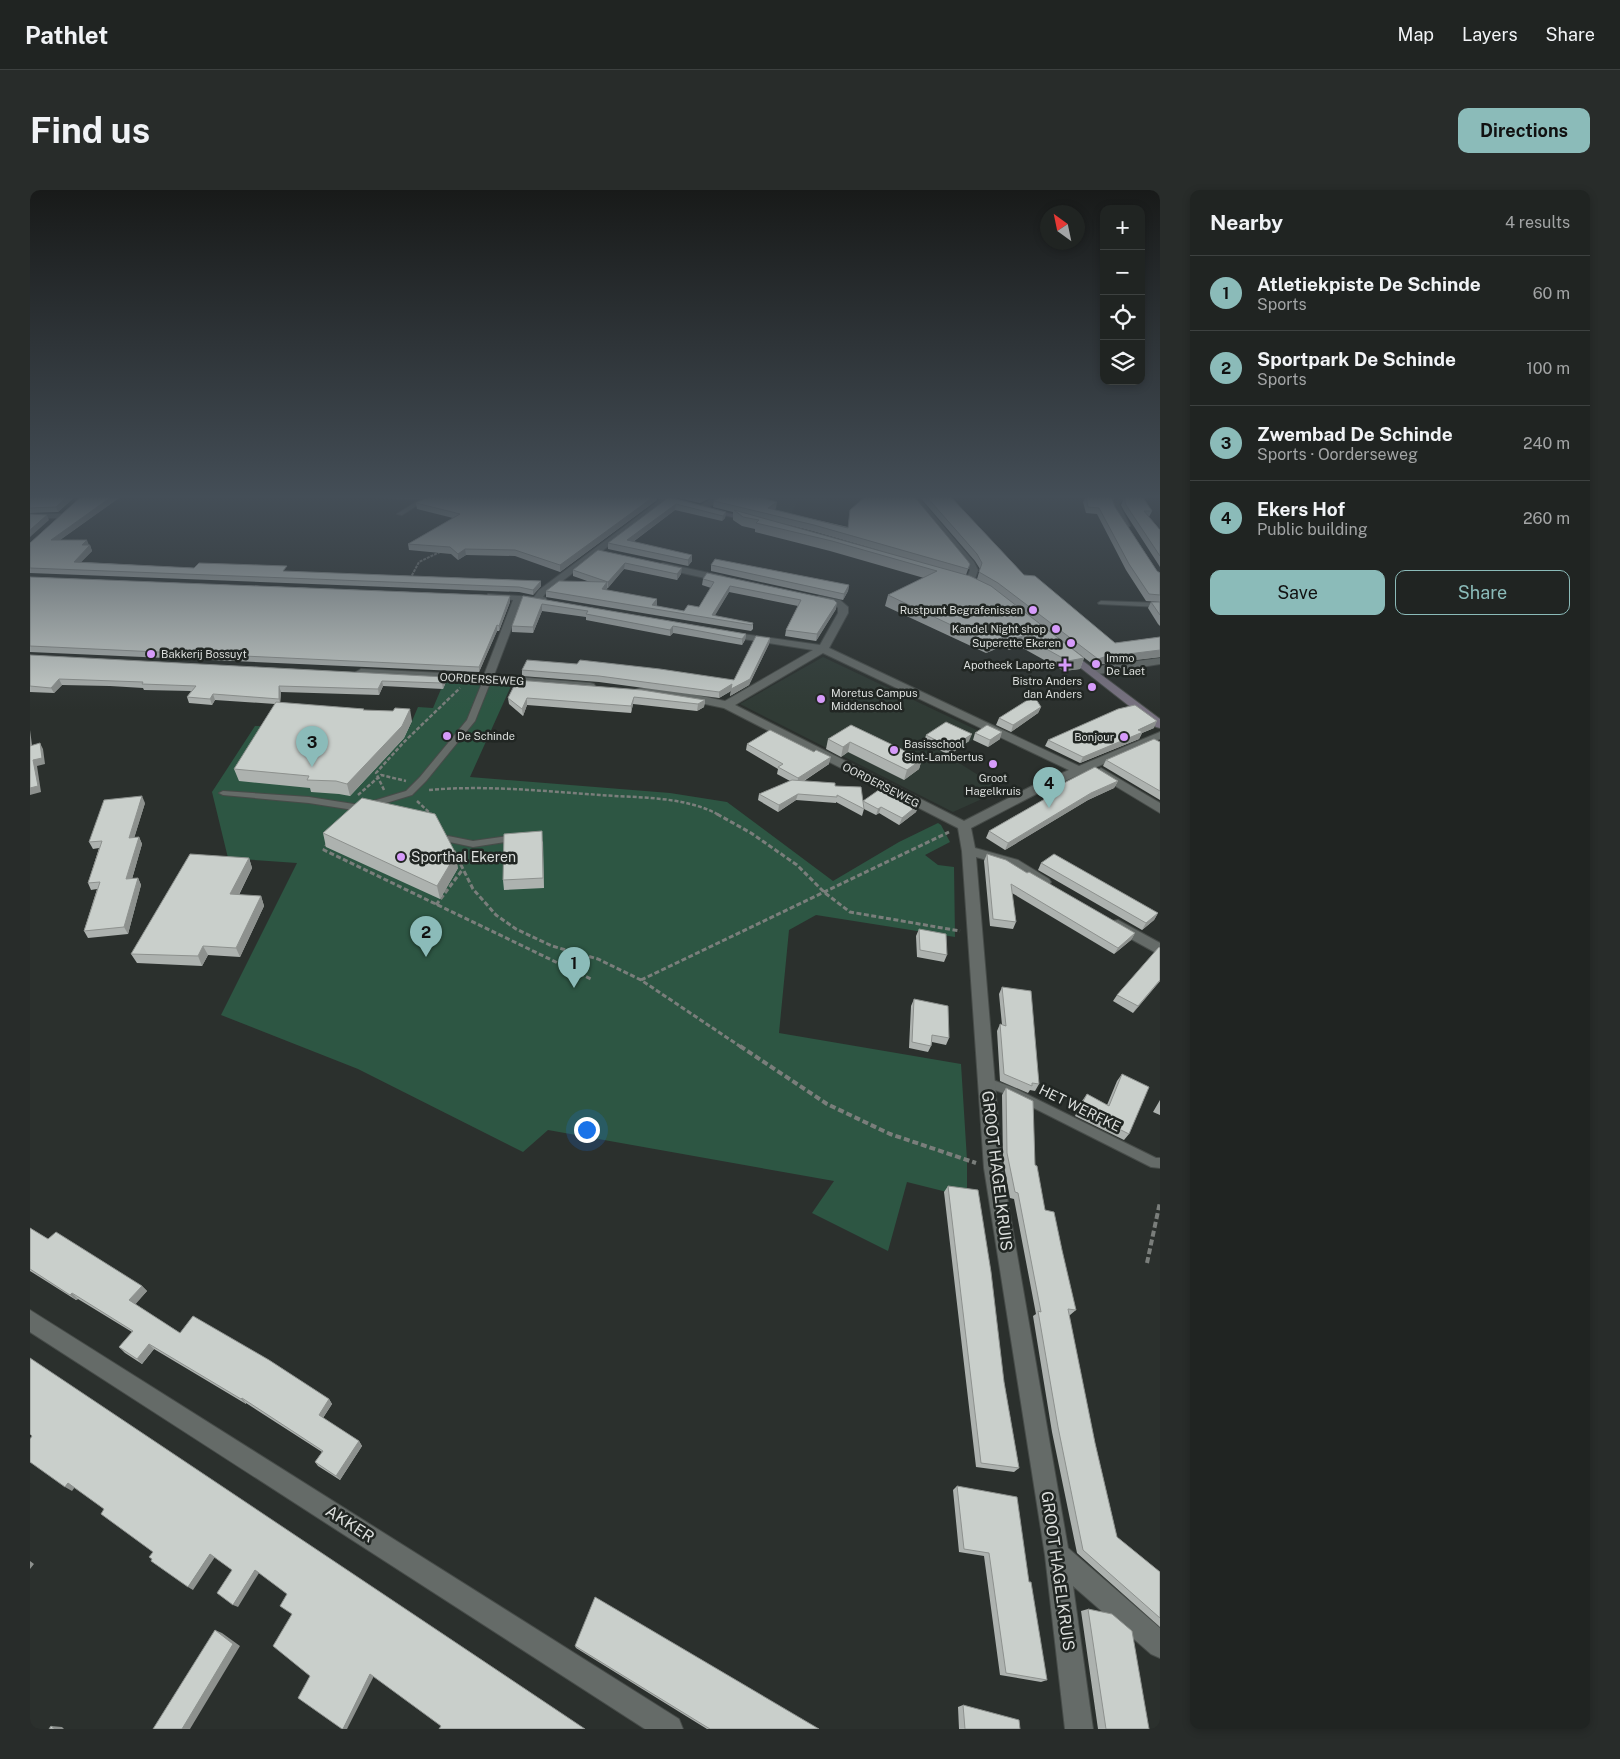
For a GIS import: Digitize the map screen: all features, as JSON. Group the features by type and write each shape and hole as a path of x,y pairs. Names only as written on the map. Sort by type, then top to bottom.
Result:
{"main road":[{"path":"966,579 982,586"},
{"path":"1058,646 1159,723"}],"street":[{"path":"537,599 542,592 580,567"},
{"path":"667,567 730,581"},
{"path":"966,579 974,570 972,567"},
{"path":"480,595 519,597 556,602"},
{"path":"488,678 519,597"},
{"path":"726,705 823,649 843,613 843,607 837,602 808,597"},
{"path":"719,632 823,649 1085,768 1160,809"},
{"path":"1092,672 1101,669 1160,661"},
{"name":"OORDERSEWEG","path":"352,672 488,678 606,688"},
{"name":"OORDERSEWEG","path":"625,690 672,694 726,705 964,826"},
{"path":"964,826 1036,789 1160,735"},
{"name":"GROOT HAGELKRUIS","path":"964,826 970,851 985,1082 993,1168 1057,1554 1079,1729"},
{"path":"970,851 1013,864 1054,887"},
{"path":"1103,916 1160,950"},
{"name":"AKKER","path":"30,1320 669,1729"},
{"path":"1057,1554 1160,1645"}],"lane":[{"path":"1101,603 1160,606"},
{"path":"222,793 347,805 360,808 409,792 418,784 470,721 488,678"},
{"path":"448,839 473,844 524,837"},
{"name":"HET WERFKE","path":"985,1082 1010,1091 1155,1163 1160,1163"}],"path":[{"path":"409,581 415,567"},
{"path":"389,800 376,773 471,678"},
{"path":"347,805 381,775 418,784"},
{"path":"409,792 489,787 675,801 692,804 726,817 752,833 797,865 825,893 850,912 975,933"},
{"path":"409,792 440,824 473,889 496,915 516,929 552,946 598,959 640,980 827,1104 890,1134 993,1168"},
{"path":"640,980 964,826"},
{"path":"329,841 324,850 591,979"},
{"path":"436,905 464,869"},
{"path":"1147,1263 1160,1202"}],"shaded area":[{"path":"823,657 983,733 948,756 1002,790 953,812 740,704"}],"green space":[{"path":"444,682 511,686 470,777 670,793 727,802 833,881 899,842 938,823 941,825 950,842 925,855 938,865 954,867 955,937 816,915 789,930 779,1033 961,1064 967,1160 967,1197 907,1182 888,1251 812,1213 834,1181 548,1130 523,1152 358,1069 221,1015 297,863 228,858 212,792 255,726 409,728 418,707 433,708"}],"building":[{"path":"286,567 283,571 541,581 533,590 519,587 30,568"},
{"path":"577,567 622,567 608,582 573,570"},
{"path":"643,567 682,568 677,574"},
{"path":"719,567 755,567 849,585 844,594"},
{"path":"922,567 937,567 970,576 991,586 1084,658 1068,661 1023,636 1013,639 1006,636 989,643 888,595 937,571"},
{"path":"981,567 1016,567 1024,575 1035,576 1115,643 1160,637 1160,650 1098,659 998,583 979,572"},
{"path":"1131,567 1154,567 1160,573 1160,595 1149,594"},
{"path":"707,573 834,600 837,603 817,634 786,630 801,600 730,586 712,615 753,623 752,625 546,591 559,581 607,582 602,589 657,599 652,605 684,611 688,605 699,607 714,582 703,579"},
{"path":"30,577 510,596 499,626 497,625 479,667 30,646"},
{"path":"523,596 746,634 742,639 673,626 670,630 586,614 588,611 542,604 533,627 512,626"},
{"path":"1151,602 1160,602 1160,615"},
{"path":"756,636 770,638 750,679 731,689 732,684 719,692 599,676 522,670 527,660 577,664 580,660 734,680"},
{"path":"30,655 445,677 442,683 382,681 378,689 279,686 279,699 213,694 210,699 187,697 196,686 142,684 143,682 59,679 51,688 30,686"},
{"path":"517,680 642,690 705,700 698,704 634,697 631,706 527,698 522,709 508,698"},
{"path":"1034,696 1041,707 1013,725 999,718"},
{"path":"276,702 363,710 393,711 395,708 410,709 402,726 347,784 336,781 307,780 309,776 234,769"},
{"path":"1135,705 1157,721 1138,730 1143,732 1083,757 1048,740 1118,709"},
{"path":"946,722 972,734 951,748 926,735"},
{"path":"851,725 922,759 907,770 850,742 843,747 828,739"},
{"path":"987,725 1002,732 990,740 975,733"},
{"path":"770,730 814,752 816,750 831,757 798,778 778,767 783,764 747,744"},
{"path":"1154,739 1160,742 1160,791 1106,760"},
{"path":"40,743 42,758 33,760 38,786 30,788 30,746"},
{"path":"1095,767 1118,781 1091,793 1008,843 989,831 1064,788 1060,785"},
{"path":"792,780 835,783 835,786 861,787 864,809 837,795 837,797 798,794 779,805 759,794"},
{"path":"883,787 918,805 902,818 881,807 878,809 863,801"},
{"path":"142,796 129,838 139,837 126,879 138,878 124,927 84,931 100,882 88,883 102,841 89,842 104,800"},
{"name":"Sporthal Ekeren","path":"362,798 435,814 456,854 437,886 323,833"},
{"path":"542,831 543,878 503,880 504,834"},
{"path":"190,854 249,858 230,894 261,896 236,948 203,946 198,956 131,954"},
{"path":"987,854 1006,860 1027,873 1029,872 1135,933 1118,948 1011,884 1016,922 993,919"},
{"path":"1054,854 1158,913 1146,923 1041,863"},
{"path":"919,929 946,934 947,955 920,950"},
{"path":"1159,947 1160,980 1138,1006 1117,995"},
{"path":"1002,987 1031,991 1039,1084 1032,1083 1032,1086 1004,1074 1000,1024 1006,1026"},
{"path":"914,999 948,1006 949,1038 932,1035 931,1046 912,1042"},
{"path":"1122,1074 1149,1087 1129,1134 1079,1109 1087,1094 1109,1106"},
{"path":"1006,1088 1033,1101 1035,1165 1037,1166 1045,1210 1054,1212 1076,1310 1068,1309 1095,1443 1117,1537 1160,1572 1160,1618 1083,1550 1058,1427 1038,1311 1041,1312 1018,1193 1015,1192 1007,1153"},
{"path":"948,1186 978,1190 991,1272 1004,1382 1019,1468 981,1463"},
{"path":"30,1228 48,1239 56,1232 142,1286 129,1300 180,1333 193,1316 269,1360 329,1399 319,1415 359,1441 336,1476 315,1462 323,1451 242,1398 149,1344 137,1359 119,1347 133,1331 72,1293 70,1295 30,1269"},
{"path":"30,1358 585,1729 439,1729 441,1726 370,1674 342,1729 298,1698 310,1676 273,1646 292,1614 280,1606 287,1594 255,1570 233,1605 217,1593 232,1570 210,1554 188,1587 151,1561 152,1559 149,1557 153,1552 101,1514 104,1509 68,1483 65,1487 30,1462 30,1439 32,1436 30,1434"},
{"path":"957,1486 1017,1497 1029,1582 1031,1582 1047,1680 1006,1673 989,1553 964,1549"},
{"path":"595,1597 819,1729 710,1729 575,1646"},
{"path":"1088,1609 1112,1614 1132,1631 1149,1729 1106,1729"},
{"path":"215,1630 233,1644 182,1729 153,1729"},
{"path":"963,1705 1019,1720 1020,1729 965,1729"}],"place":[{"name":"Rustpunt Begrafenissen","path":"1033,610"},
{"name":"Kandel Night shop","path":"1056,629"},
{"name":"Superette Ekeren","path":"1071,643"},
{"name":"Bakkerij Bossuyt","path":"151,654"},
{"name":"Immo De Laet","path":"1096,664"},
{"name":"Apotheek Laporte","path":"1065,665"},
{"name":"Bistro Anders dan Anders","path":"1092,687"},
{"name":"Moretus Campus Middenschool","path":"821,699"},
{"name":"De Schinde","path":"447,736"},
{"name":"Bonjour","path":"1124,737"},
{"name":"Basisschool Sint-Lambertus","path":"894,750"},
{"name":"Groot Hagelkruis","path":"993,764"},
{"name":"Zwembad De Schinde","path":"312,767"},
{"name":"Ekers Hof","path":"1049,808"},
{"name":"Sporthal Ekeren","path":"401,857"},
{"name":"Sportpark De Schinde","path":"426,957"},
{"name":"Atletiekpiste De Schinde","path":"574,988"}]}
